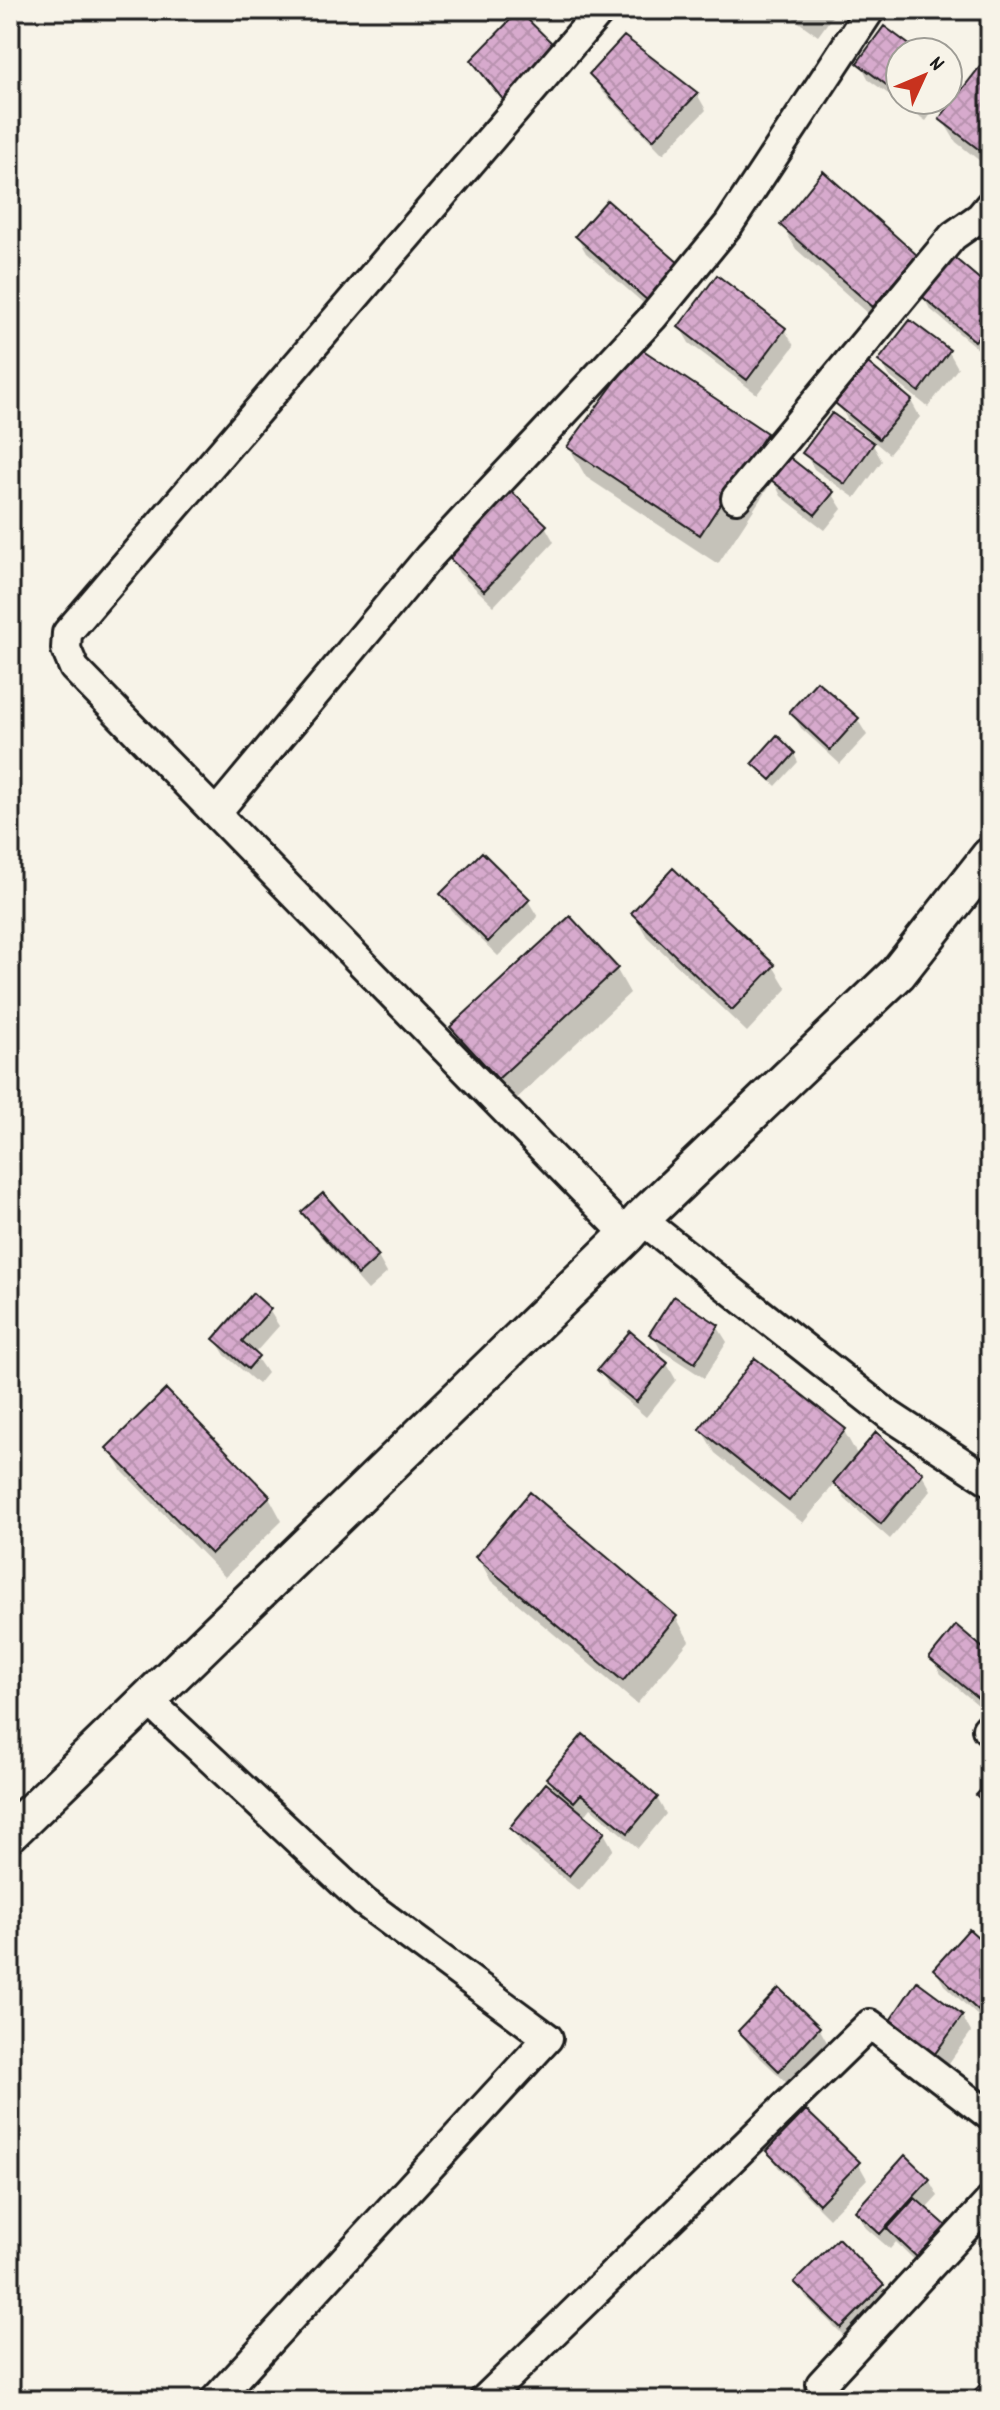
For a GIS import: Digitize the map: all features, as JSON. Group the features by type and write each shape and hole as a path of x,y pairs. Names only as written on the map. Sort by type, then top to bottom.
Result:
{"street":[{"path":"601,10 67,633 66,649 74,668 216,813 634,1227 889,1415 990,1481"},
{"path":"216,813 429,557 653,317 729,224 870,10"},
{"path":"736,498 953,236 980,217 990,205"},
{"path":"10,1833 898,973 990,856"},
{"path":"148,1700 364,1902 548,2038 215,2400"},
{"path":"484,2400 870,2024 990,2116"},
{"path":"821,2384 990,2201"}],"building":[{"path":"519,11 554,45 505,102 471,60"},
{"path":"884,26 897,36 884,36 884,83 857,63"},
{"path":"624,36 698,93 653,140 589,74"},
{"path":"986,59 990,62 990,158 939,119 941,116 964,116 964,87"},
{"path":"823,171 917,255 873,307 780,225"},
{"path":"607,200 680,264 648,301 575,236"},
{"path":"950,254 990,288 990,306 979,319 987,326 975,341 918,293"},
{"path":"717,275 786,328 747,380 678,327"},
{"path":"910,320 950,350 919,392 878,361"},
{"path":"640,348 767,433 700,535 567,447"},
{"path":"868,363 912,400 879,439 835,403"},
{"path":"832,413 874,443 845,484 802,453"},
{"path":"788,456 834,492 815,515 770,479"},
{"path":"511,491 547,525 484,591 448,557"},
{"path":"817,681 859,718 830,750 789,712"},
{"path":"777,735 795,753 771,780 752,763"},
{"path":"482,852 530,899 488,942 440,894"},
{"path":"673,868 775,965 732,1010 631,913"},
{"path":"570,916 618,968 498,1079 450,1027"},
{"path":"323,1193 379,1256 358,1275 301,1212"},
{"path":"253,1293 271,1309 242,1341 259,1356 248,1369 213,1339"},
{"path":"674,1296 719,1325 695,1363 649,1334"},
{"path":"630,1331 668,1363 636,1402 597,1370"},
{"path":"755,1358 846,1429 789,1501 699,1429"},
{"path":"166,1389 270,1496 211,1554 106,1448"},
{"path":"876,1432 923,1473 881,1524 833,1483"},
{"path":"530,1492 677,1616 623,1681 475,1557"},
{"path":"956,1625 990,1654 990,1708 929,1658"},
{"path":"583,1734 658,1797 628,1833 581,1794 574,1802 546,1778"},
{"path":"990,1780 990,1808 976,1795"},
{"path":"546,1783 605,1832 569,1876 509,1828"},
{"path":"969,1929 990,1948 990,2009 984,2016 933,1969"},
{"path":"917,1981 963,2015 934,2055 889,2022"},
{"path":"779,1988 820,2027 779,2071 738,2031"},
{"path":"806,2110 860,2162 819,2204 766,2151"},
{"path":"905,2155 930,2179 880,2234 855,2211"},
{"path":"915,2198 948,2227 919,2259 887,2229"},
{"path":"838,2238 884,2285 841,2328 794,2282"},
{"path":"990,2375 990,2400 971,2400 968,2397"}]}
